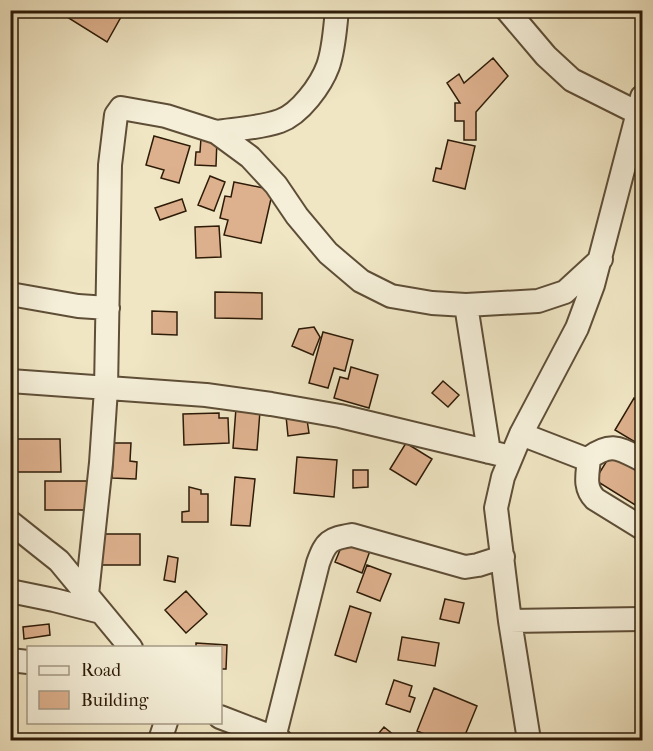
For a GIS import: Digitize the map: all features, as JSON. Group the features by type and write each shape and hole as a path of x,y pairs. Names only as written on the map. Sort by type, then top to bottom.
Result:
{"street":[{"path":"216,132 254,128 282,121 292,115 317,85 328,66 337,10"},
{"path":"507,10 546,56 572,80 641,108 600,259 577,328 521,434 503,477 496,508 510,621 529,741"},
{"path":"87,594 101,463 106,388 110,165 118,110 126,107 146,111 216,132 250,157 276,185 297,216 328,253 361,281 391,296 432,303 466,305 538,301 565,292 600,259"},
{"path":"10,294 78,306 108,308"},
{"path":"466,305 489,452"},
{"path":"10,381 206,395 271,404 340,416 512,457"},
{"path":"521,434 571,454 589,458 608,447 617,448 642,460"},
{"path":"589,458 587,480 590,494 642,528"},
{"path":"10,522 59,561 129,646"},
{"path":"222,718 277,739 324,546 334,538 352,536 465,567 503,557"},
{"path":"10,591 101,612"},
{"path":"510,621 642,619"},
{"path":"10,660 27,662"},
{"path":"160,741 166,724"}],"building":[{"path":"71,10 110,10 121,17 107,42 67,17"},
{"path":"493,58 508,76 476,112 476,140 464,140 464,121 455,121 455,103 460,103 447,83 459,74 464,83"},
{"path":"154,136 190,146 179,183 161,178 164,170 146,165"},
{"path":"201,138 217,139 216,166 195,165 196,152 200,152"},
{"path":"448,140 475,146 465,189 433,181 436,168 441,169"},
{"path":"210,176 225,182 214,211 198,205"},
{"path":"234,182 273,190 261,243 224,235 228,220 220,218 225,196 231,197"},
{"path":"182,199 186,211 160,220 155,208"},
{"path":"219,226 221,257 196,258 195,227"},
{"path":"215,292 262,293 262,319 215,318"},
{"path":"152,311 177,312 177,335 152,334"},
{"path":"314,327 320,337 313,355 292,346 299,329"},
{"path":"323,332 353,340 345,371 334,368 328,388 309,383"},
{"path":"351,367 378,375 369,408 334,398 340,377 348,379"},
{"path":"443,381 459,395 448,407 432,393"},
{"path":"634,398 642,403 642,442 640,445 615,430"},
{"path":"236,408 260,411 257,450 233,448"},
{"path":"219,413 219,418 228,418 229,443 184,445 183,414"},
{"path":"306,413 309,433 288,436 286,416"},
{"path":"15,439 60,439 61,472 16,472"},
{"path":"114,443 131,443 130,461 137,462 136,479 112,478"},
{"path":"406,443 432,459 416,485 390,469"},
{"path":"611,454 642,473 640,508 595,480"},
{"path":"297,457 337,460 334,497 294,493"},
{"path":"353,470 368,470 368,487 353,488"},
{"path":"235,477 255,479 250,526 231,525"},
{"path":"45,481 88,481 89,510 45,510"},
{"path":"189,487 201,490 201,494 208,494 208,522 182,522 182,512 189,511"},
{"path":"99,534 140,534 140,565 99,565"},
{"path":"345,538 371,548 362,573 335,562"},
{"path":"168,556 178,558 175,582 164,580"},
{"path":"367,565 391,574 380,601 357,592"},
{"path":"186,591 207,614 186,633 165,610"},
{"path":"445,599 464,603 459,623 440,619"},
{"path":"350,606 371,613 356,662 335,655"},
{"path":"49,624 50,635 24,639 23,627"},
{"path":"402,637 439,643 435,666 398,660"},
{"path":"196,643 227,645 226,669 222,669 222,646 196,646"},
{"path":"394,680 412,686 409,696 415,698 410,712 386,704"},
{"path":"434,688 477,706 463,740 439,740 417,731"},
{"path":"384,727 400,740 373,740"}]}
